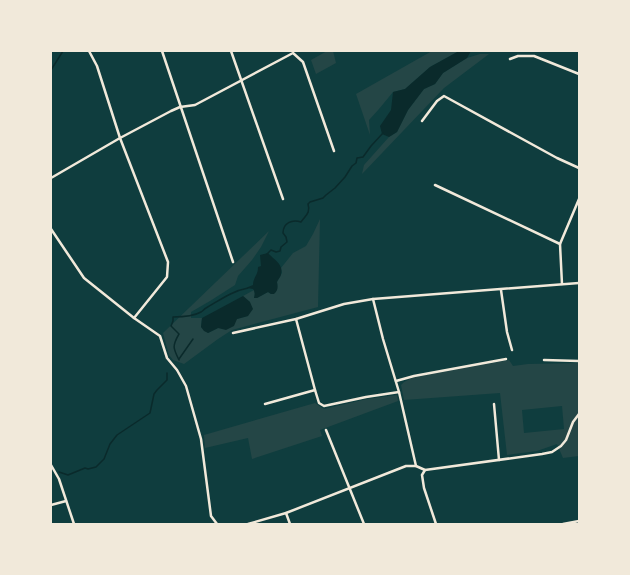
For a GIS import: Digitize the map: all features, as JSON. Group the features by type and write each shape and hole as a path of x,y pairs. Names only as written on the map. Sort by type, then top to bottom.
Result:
{"street":[{"path":"89,51 97,66 120,138 168,262 167,277 134,318"},
{"path":"162,51 233,262"},
{"path":"231,51 282,199"},
{"path":"51,178 120,138 180,107 195,105 293,53 303,62 334,152"},
{"path":"510,59 518,56 534,56 579,74"},
{"path":"422,121 437,101 444,96 557,158 579,168"},
{"path":"435,185 560,244"},
{"path":"562,284 560,244 579,199"},
{"path":"51,229 84,278 134,318 160,336 167,358 177,370 186,386 201,439 211,516 217,524"},
{"path":"233,332 296,319 344,304 373,299 579,283"},
{"path":"501,290 507,332 512,350"},
{"path":"373,299 396,381 416,466"},
{"path":"296,319 315,390 319,402 324,406 398,392"},
{"path":"396,381 414,376 506,358"},
{"path":"544,360 579,361"},
{"path":"265,404 315,390"},
{"path":"494,404 499,460"},
{"path":"248,524 286,513 406,466 416,466 425,470 552,452 561,446 566,440 579,414"},
{"path":"326,430 364,524"},
{"path":"51,465 59,479 74,524"},
{"path":"425,470 422,475 424,488 436,524"},
{"path":"51,505 66,501"},
{"path":"286,513 290,524"},
{"path":"563,524 579,521"}],"shaded area":[{"path":"327,51 333,51 336,63 316,74 311,60"},
{"path":"432,51 459,51 430,67 405,89 393,92 369,120 370,135 356,94"},
{"path":"459,51 471,51 467,58 443,73 435,84 424,89 408,110 397,132 389,137 382,134 380,126 391,110 393,92 405,89 430,67"},
{"path":"480,54 489,54 444,88 362,174 364,165 389,137 397,132 408,110 424,89 435,84 443,73 467,58"},
{"path":"320,219 318,307 232,330 184,364 173,360 169,355 163,333 269,231 261,247 238,276 235,285 191,312 191,318 202,318 201,327 208,333 237,319 248,316 250,302 243,296 254,290 254,298 268,292 271,294 276,291 277,282 282,273 281,268 293,253 306,246"},
{"path":"268,253 278,262 282,270 277,282 278,286 274,294 268,292 254,298 255,293 253,289 247,288 253,285 258,267 261,266 260,255"},
{"path":"243,296 250,302 253,309 248,316 237,319 234,326 226,330 218,328 208,333 204,331 201,327 202,318"},
{"path":"509,360 513,366 528,364 579,363 579,456 563,458 557,444 537,451 507,455 500,393 404,400 401,385 414,377","holes":["562,406 564,429 524,433 522,410"]},
{"path":"397,395 398,401 320,430 322,436 252,459 248,438 205,448 204,435 315,403 324,409 367,399"}],"waterway":[{"path":"51,70 63,51"},
{"path":"267,254 271,250 276,252 280,251 281,247 287,242 283,233 286,224 294,221 301,222 309,210 308,204 323,198 335,188 356,163 357,158 363,157 383,133"},
{"path":"179,360 175,353 174,347 175,341 179,334 171,326 173,317 187,316 202,312 205,308 226,296 248,288"},
{"path":"179,359 193,339"},
{"path":"59,472 68,475 85,468 88,469 96,467 104,459 110,444 117,435 150,413 154,394 167,380 167,373"}]}
